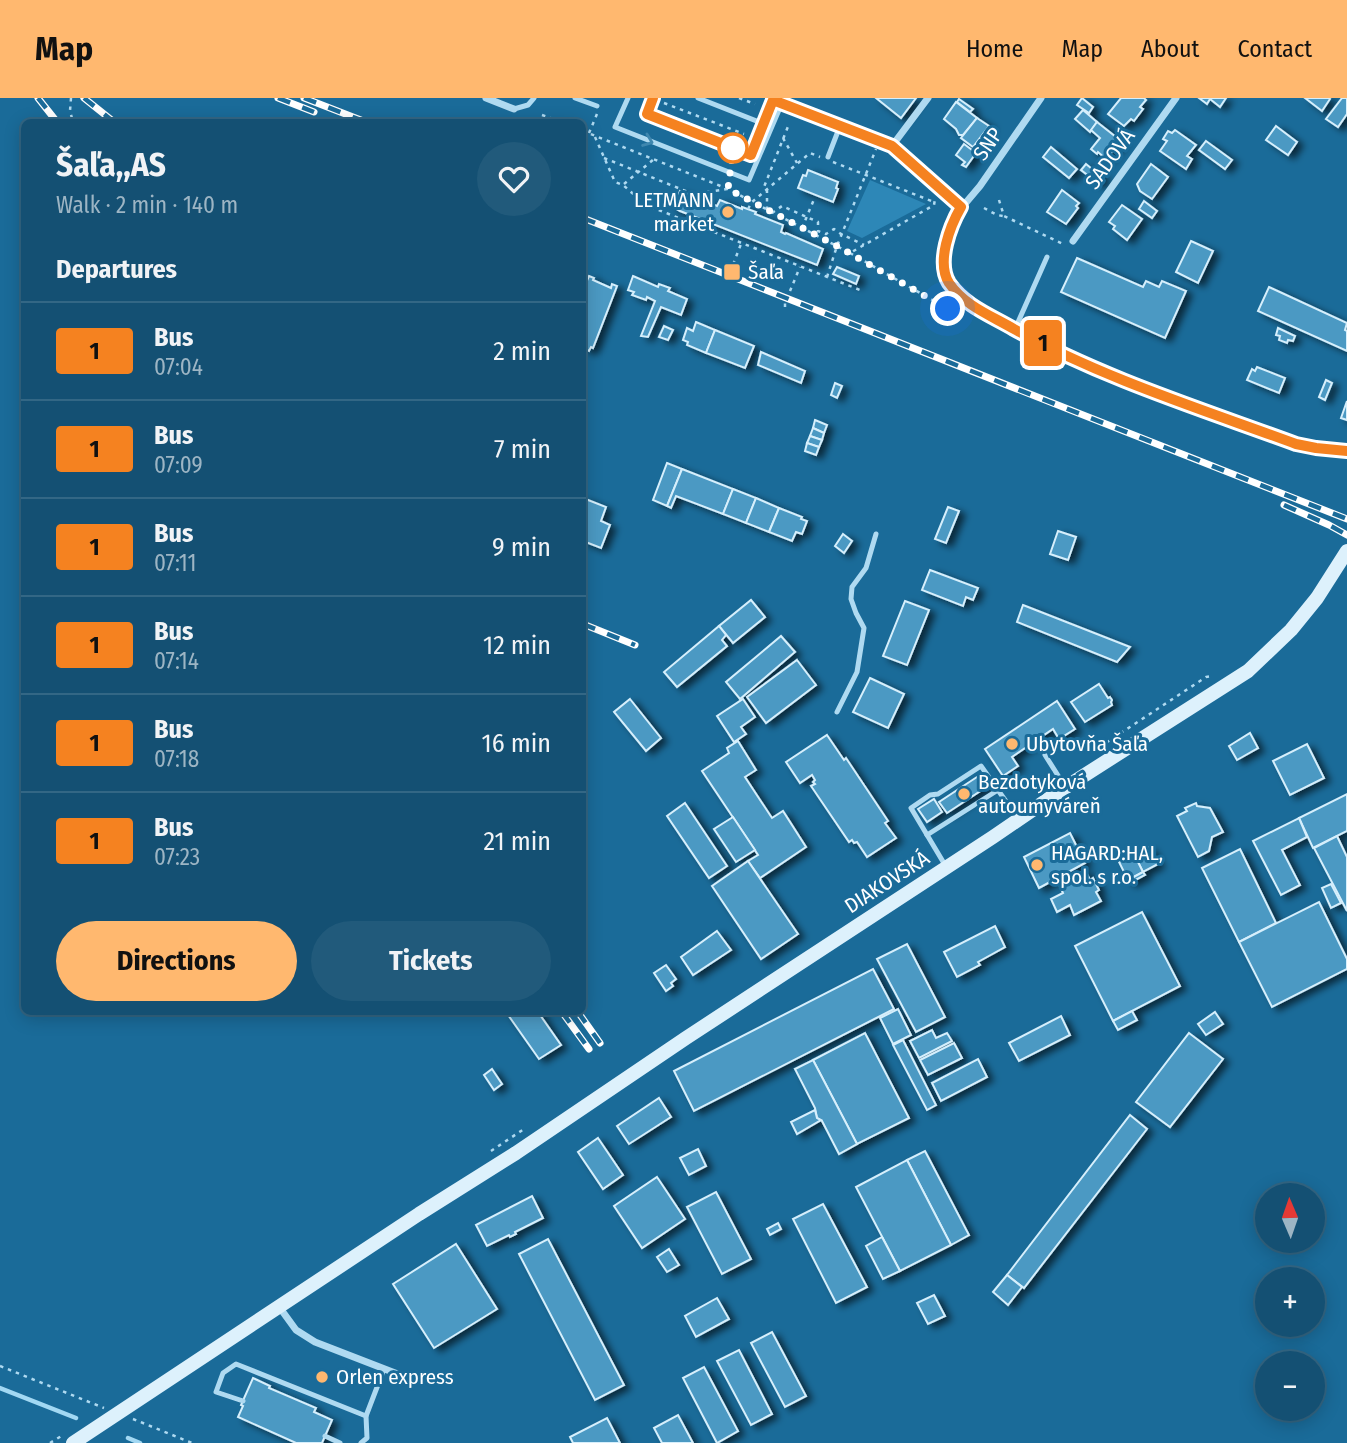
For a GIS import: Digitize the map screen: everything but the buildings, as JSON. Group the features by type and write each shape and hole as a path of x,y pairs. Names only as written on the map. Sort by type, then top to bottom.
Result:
{"street":[{"path":"486,98 514,109"},
{"path":"892,146 928,98"},
{"name":"SNP","path":"1015,329 966,302 947,281 943,257 948,234 961,207 980,186 1041,98"},
{"name":"SADOVÁ","path":"1073,241 1176,98"},
{"path":"771,99 892,146 961,207"},
{"path":"1015,329 1110,375 1296,444 1347,451"},
{"name":"DIAKOVSKÁ","path":"73,1443 1066,788 1248,671 1297,623 1317,598 1347,551"},
{"path":"280,1308 296,1330 315,1342 408,1378"}],"lane":[{"path":"514,109 528,105 534,98"},
{"path":"575,98 598,109"},
{"path":"628,98 615,127 749,180 782,103"},
{"path":"653,98 647,114 751,155 771,99"},
{"path":"698,98 764,124"},
{"path":"830,159 841,126"},
{"path":"1015,329 1048,257"},
{"path":"837,712 857,672 864,628 851,599 852,587 866,568 876,534"},
{"path":"1045,755 1066,788"},
{"path":"947,868 911,808 930,795 937,794 981,766 1019,820"},
{"path":"927,835 998,790"},
{"path":"243,1401 216,1392 223,1373 236,1364 366,1416"},
{"path":"361,1443 367,1438 366,1416 384,1369"},
{"path":"325,1436 340,1443"}],"path":[{"path":"71,98 72,119"},
{"path":"739,98 755,104"},
{"path":"664,103 744,134"},
{"path":"589,133 598,109"},
{"path":"542,115 553,119"},
{"path":"767,210 767,190 764,187 789,124"},
{"path":"586,132 728,189 850,253 948,309"},
{"path":"594,136 615,182 623,185 646,205 860,290"},
{"path":"783,138 797,164"},
{"path":"827,277 841,234 876,149"},
{"path":"748,209 752,202 810,153 821,158"},
{"path":"604,158 693,194 728,189"},
{"path":"623,185 653,159"},
{"path":"830,159 934,202"},
{"path":"850,253 934,205 936,196"},
{"path":"802,228 815,197"},
{"path":"999,200 1004,216"},
{"path":"772,213 782,206 818,222 818,231 826,234 834,229 864,245"},
{"path":"984,208 1069,246 1073,241"},
{"path":"727,280 739,235"},
{"path":"785,307 800,266"},
{"path":"0,1366 192,1443"}],"shaded area":[{"path":"870,180 926,204 862,238 847,231"}],"waterway":[{"path":"0,1388 76,1418"},
{"path":"128,1438 140,1443"}],"railway":[{"path":"38,98 55,119"},
{"path":"84,98 110,119"},
{"path":"278,98 314,112"},
{"path":"304,98 358,119"},
{"path":"586,219 1347,519"},
{"path":"1284,505 1347,535"},
{"path":"586,625 635,645"},
{"path":"564,1015 589,1049"},
{"path":"580,1015 600,1043"}],"bus line":[{"name":"1","path":"653,98 647,114 751,155 773,100 892,146 961,207 948,234 943,257 947,281 966,302 1021,333 1110,375 1296,444 1347,451"}],"place":[{"name":"LETMANN market","path":"728,212"},
{"name":"Šaľa","path":"732,272"},
{"name":"Ubytovňa Šaľa","path":"1012,744"},
{"name":"Bezdotyková autoumyváreň","path":"964,794"},
{"name":"HAGARD:HAL, spol. s r.o.","path":"1037,865"},
{"name":"Orlen express","path":"322,1377"}],"route":[{"path":"733,148 728,189 837,246 948,309"}]}
